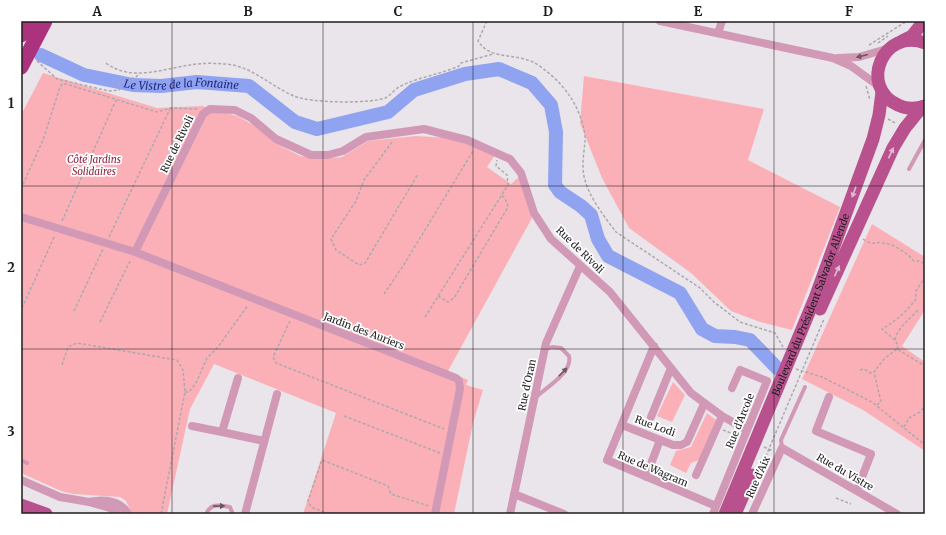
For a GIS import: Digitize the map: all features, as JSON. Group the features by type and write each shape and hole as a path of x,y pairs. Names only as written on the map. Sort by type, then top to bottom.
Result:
{"highway":[{"path":"27,63 28,30 45,21"}],"main road":[{"path":"893,46 912,36 924,21"},
{"path":"893,46 910,40 925,43"},
{"name":"Boulevard du Président Salvador Allende","path":"719,512 779,388 815,298 873,139 879,115 881,90 878,78 878,67 882,57 893,46"},
{"path":"881,90 888,100 899,106 910,108 924,106"},
{"name":"Boulevard du Président Salvador Allende","path":"735,514 799,370 826,294 893,148 905,128 924,106"},
{"path":"23,512 46,514"}],"street":[{"path":"660,21 833,58 851,66 881,90"},
{"path":"718,33 722,21"},
{"path":"833,58 858,57 893,46"},
{"name":"Rue de Rivoli","path":"134,252 206,111 220,108 235,110 251,118 276,139 310,155 328,155 343,151 366,137 424,129 467,140 500,154 510,159 517,165 534,213 551,239 610,292 691,394 722,416 747,430"},
{"name":"Jardin des Auriers","path":"21,217 134,252 456,378 459,381 460,389 436,511"},
{"name":"Rue d'Oran","path":"510,514 544,350 580,266"},
{"name":"Rue de Wagram","path":"654,346 607,460 719,512"},
{"path":"651,417 671,368"},
{"name":"Rue d'Arcole","path":"719,512 747,430 767,381 740,370 732,388"},
{"path":"222,432 238,378"},
{"path":"245,514 277,394"},
{"path":"829,397 816,431 872,454 857,490"},
{"name":"Rue Lodi","path":"622,425 673,445 681,445 687,442 704,404"},
{"path":"696,475 722,416"},
{"path":"192,426 264,441"},
{"path":"646,477 660,440"},
{"name":"Rue du Vistre","path":"782,448 897,514"},
{"name":"Rue d'Aix","path":"752,514 782,448"},
{"path":"21,480 60,497 89,502 110,508 118,514"},
{"path":"514,494 564,514"},
{"path":"89,502 100,500 116,502 124,507 128,514"}],"lane":[{"path":"909,169 925,140"},
{"path":"534,398 565,371 570,364 569,356 560,348 552,347 544,350"},
{"path":"782,448 781,440 805,387"},
{"path":"21,460 27,463"},
{"path":"206,514 211,507 217,505 230,507 232,512"}],"path":[{"path":"487,21 478,42 483,49 493,54 513,56 534,63 554,78 569,95 579,115 585,138 584,180 607,220 616,232 700,288 714,302 740,322 774,333 785,350"},
{"path":"899,21 906,22"},
{"path":"868,46 906,22"},
{"path":"106,63 115,70 139,74 192,65 224,64 241,67 255,73 296,97 307,100 342,102 385,98 399,87 450,70 459,66 460,63 493,54"},
{"path":"27,63 39,62 57,79 109,91 119,90 119,83 136,78 139,74"},
{"path":"862,81 868,91 870,106"},
{"path":"21,189 43,140 62,84 158,112 171,108 206,111"},
{"path":"22,308 116,99"},
{"path":"74,311 171,108"},
{"path":"884,118 896,123"},
{"path":"396,133 364,180 356,201 331,239 336,250 359,265 365,263 418,174"},
{"path":"384,294 465,167 476,144"},
{"path":"426,317 509,180 507,175 496,166 500,154"},
{"path":"438,296 448,302 454,298 508,207 505,198 500,195"},
{"path":"860,238 869,243 876,244 883,242 908,254 914,261 919,261 925,264"},
{"path":"100,322 134,252"},
{"path":"897,349 898,346 895,340 882,330 895,322 916,299 916,291 925,277"},
{"path":"185,392 189,392 207,358 218,348 252,298"},
{"path":"895,340 904,322 918,310"},
{"path":"293,314 274,357 276,363 452,432"},
{"path":"62,365 68,347 77,343 177,360 183,370 185,392 162,514"},
{"path":"897,349 925,366"},
{"path":"874,372 884,359 897,349"},
{"path":"860,370 864,369 870,373 874,372"},
{"path":"758,475 799,370 822,376 839,384 876,406 925,445"},
{"path":"874,372 881,402 876,406"},
{"path":"904,427 908,418 920,412 925,406"},
{"path":"344,416 447,456"},
{"path":"329,514 310,507 308,501 322,460 388,486 391,494 436,511"},
{"path":"836,498 851,504"}],"green space":[{"name":"Côté Jardins Solidaires","path":"43,73 157,108 202,106 237,116 257,127 279,145 300,156 323,159 342,157 368,141 416,136 451,138 495,155 487,167 511,184 519,177 532,218 448,371 468,380 466,385 483,390 473,423 454,514 303,514 336,413 214,364 190,409 167,514 132,514 126,501 120,497 73,494 61,491 21,473 21,115"},
{"path":"584,76 764,109 748,160 840,207 792,330 760,322 731,311 691,273 629,228 602,178 580,123"},
{"path":"872,224 925,257 925,310 902,346 925,362 925,451 863,410 802,379"},
{"path":"673,382 685,395 672,422 657,416"},
{"path":"707,413 716,420 699,460 691,463 686,473 670,465 676,451 691,447"}],"waterway":[{"name":"Le Vistre de la Fontaine","path":"41,55 84,75 133,85 161,86 197,82 249,86 295,122 317,129 388,112 414,90 465,74 499,69 532,83 551,105 556,132 555,185 560,192 581,206 591,215 598,239 608,256 680,293 702,329 715,336 735,337 750,340 778,369"}]}
